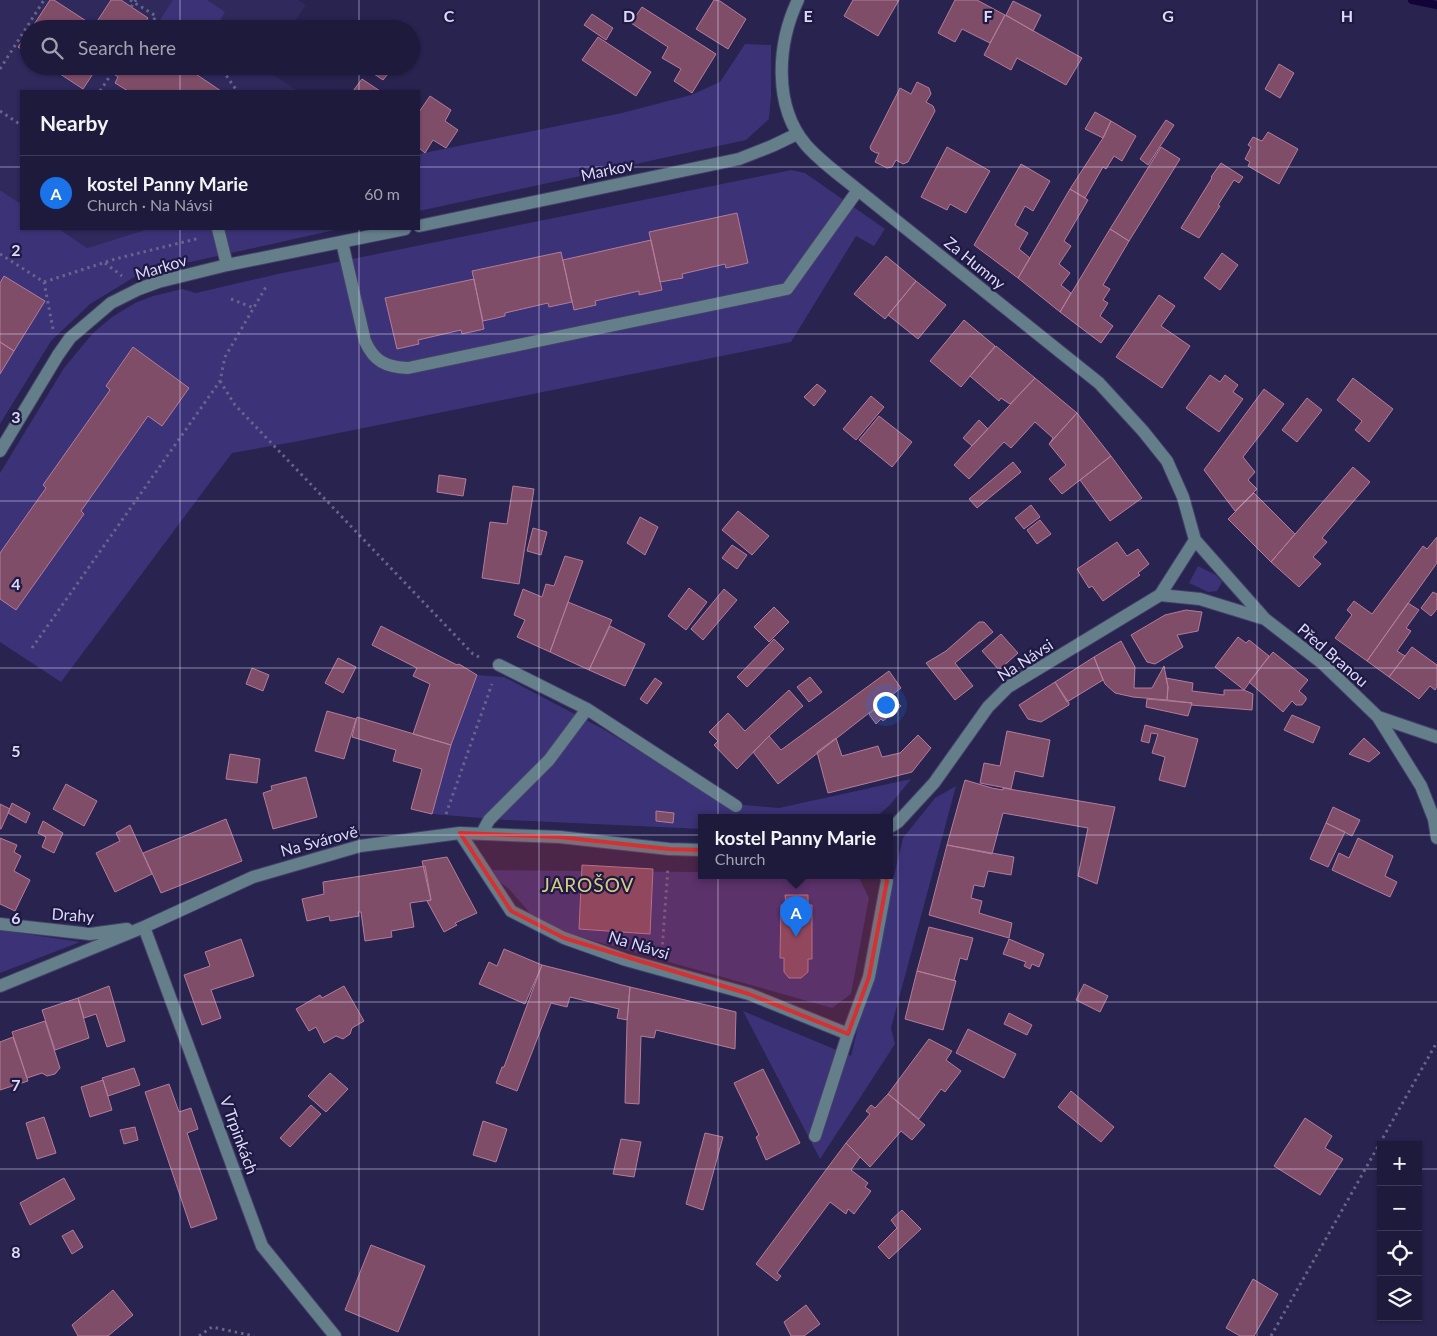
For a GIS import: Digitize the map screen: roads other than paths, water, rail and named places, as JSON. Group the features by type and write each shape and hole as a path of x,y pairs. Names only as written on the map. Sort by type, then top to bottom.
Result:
{"street":[{"name":"Za Humny","path":"798,0 785,40 781,77 790,116 798,134 821,160 1099,383 1143,431 1166,460 1183,497 1195,540"},
{"name":"Markov","path":"420,226 739,159 798,134"},
{"path":"342,242 364,340 370,353 386,365 408,368 787,289 858,190"},
{"name":"Markov","path":"0,451 70,338 111,303 158,282 227,265 399,230"},
{"path":"219,231 227,265"},
{"name":"Na Návsi","path":"893,825 934,783 988,707 1008,687 1160,595 1195,540"},
{"name":"Před Branou","path":"1195,540 1266,619 1322,663 1378,717 1421,786 1434,819 1437,838"},
{"name":"Před Branou","path":"1160,595 1200,599 1266,619"},
{"path":"499,665 587,710 736,806"},
{"path":"482,834 489,820 549,760 587,710"},
{"name":"Před Branou","path":"1378,717 1437,737"},
{"name":"Na Návsi","path":"460,833 511,911 564,938 626,960 748,994 848,1034"},
{"name":"Na Svárově","path":"0,986 144,927 253,877 360,846 460,833 560,836 669,849 698,850"},
{"path":"815,1136 848,1034 869,977 887,879"},
{"name":"Drahy","path":"0,924 90,934 144,927"},
{"name":"V Trpinkách","path":"144,927 262,1246 334,1336"}],"waterway":[{"path":"1412,0 1437,5"}],"place":[{"name":"kostel Panny Marie","path":"796,937"}],"district":[{"name":"JAROŠOV","path":"588,885"}]}
